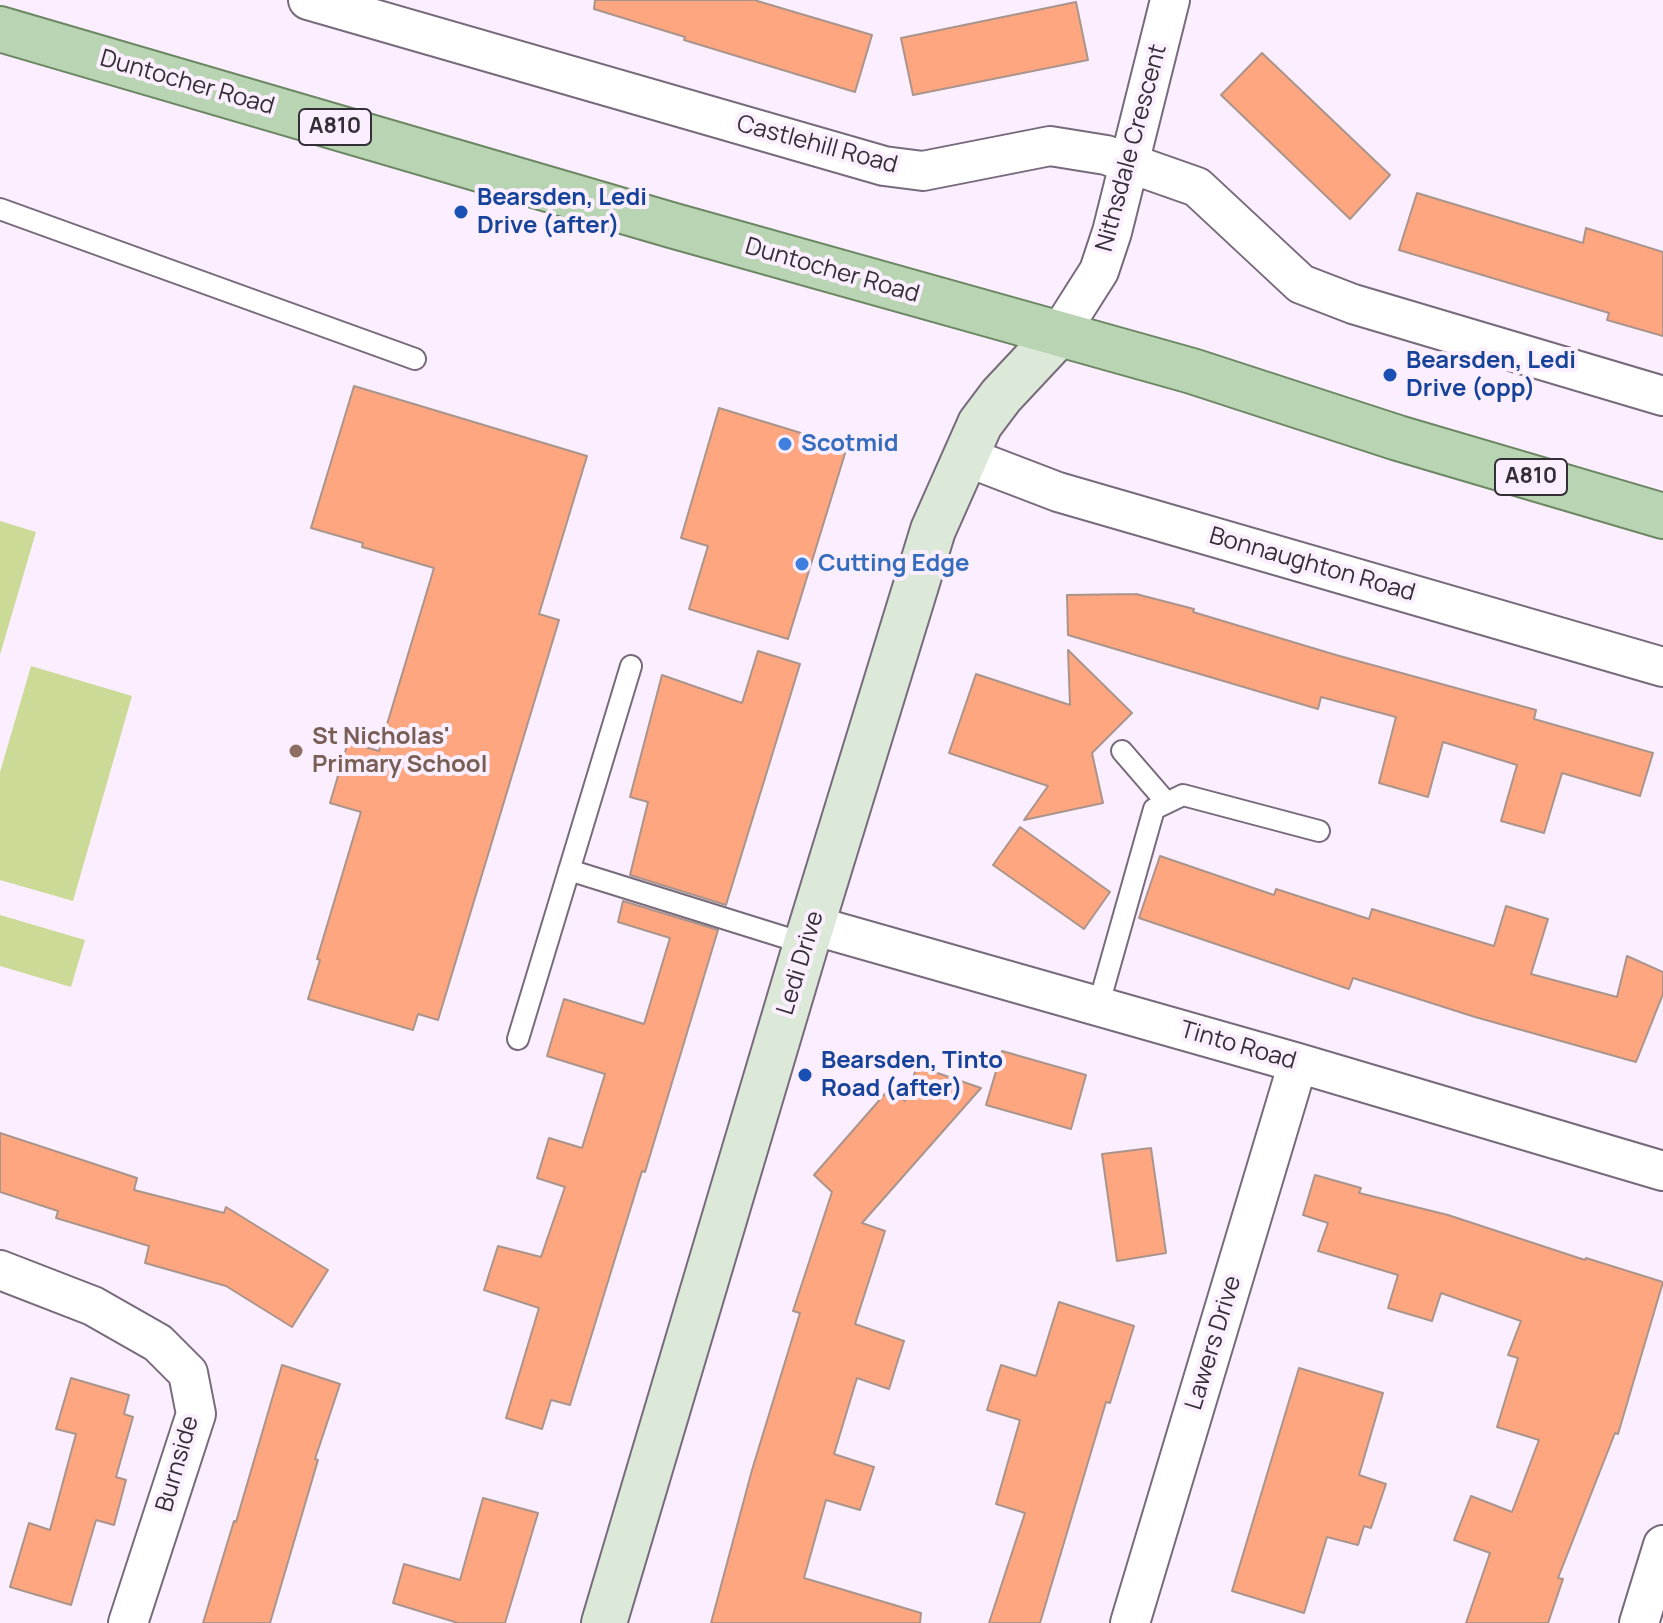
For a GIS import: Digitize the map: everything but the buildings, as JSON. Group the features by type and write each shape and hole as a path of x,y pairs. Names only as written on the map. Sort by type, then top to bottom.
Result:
{"main road":[{"name":"Duntocher Road","path":"0,29 685,230 1192,371 1398,438 1663,516"}],"street":[{"name":"Castlehill Road","path":"308,0 884,166 923,171 1050,146 1106,155 1197,187 1301,284 1353,304 1663,396"},
{"name":"Nithsdale Crescent","path":"1059,334 1099,271 1112,232 1170,0"},
{"name":"Ledi Drive","path":"604,1623 933,530 980,424 1001,396 1059,334"},
{"name":"Bonnaughton Road","path":"964,456 1058,492 1663,667"},
{"name":"Tinto Road","path":"809,935 1098,1007 1663,1171"},
{"name":"Lawers Drive","path":"1130,1623 1298,1063"},
{"name":"Burnside","path":"0,1270 93,1306 158,1343 188,1373 196,1414 128,1623"},
{"path":"1639,1623 1663,1545"}],"lane":[{"path":"0,209 415,359"},
{"path":"518,1039 631,666"},
{"path":"1122,751 1167,803"},
{"path":"1098,1007 1154,809 1183,795 1319,831"},
{"path":"569,870 809,935"}],"green space":[{"path":"0,521 36,532 0,655"},
{"path":"31,666 132,696 73,901 0,880 0,772"},
{"path":"0,915 85,940 71,987 0,966"}],"place":[{"name":"Bearsden, Ledi Drive (after)","path":"461,212"},
{"name":"Bearsden, Ledi Drive (opp)","path":"1390,375"},
{"name":"Scotmid","path":"785,444"},
{"name":"Cutting Edge","path":"802,564"},
{"name":"St Nicholas' Primary School","path":"296,751"},
{"name":"Bearsden, Tinto Road (after)","path":"805,1075"}]}
